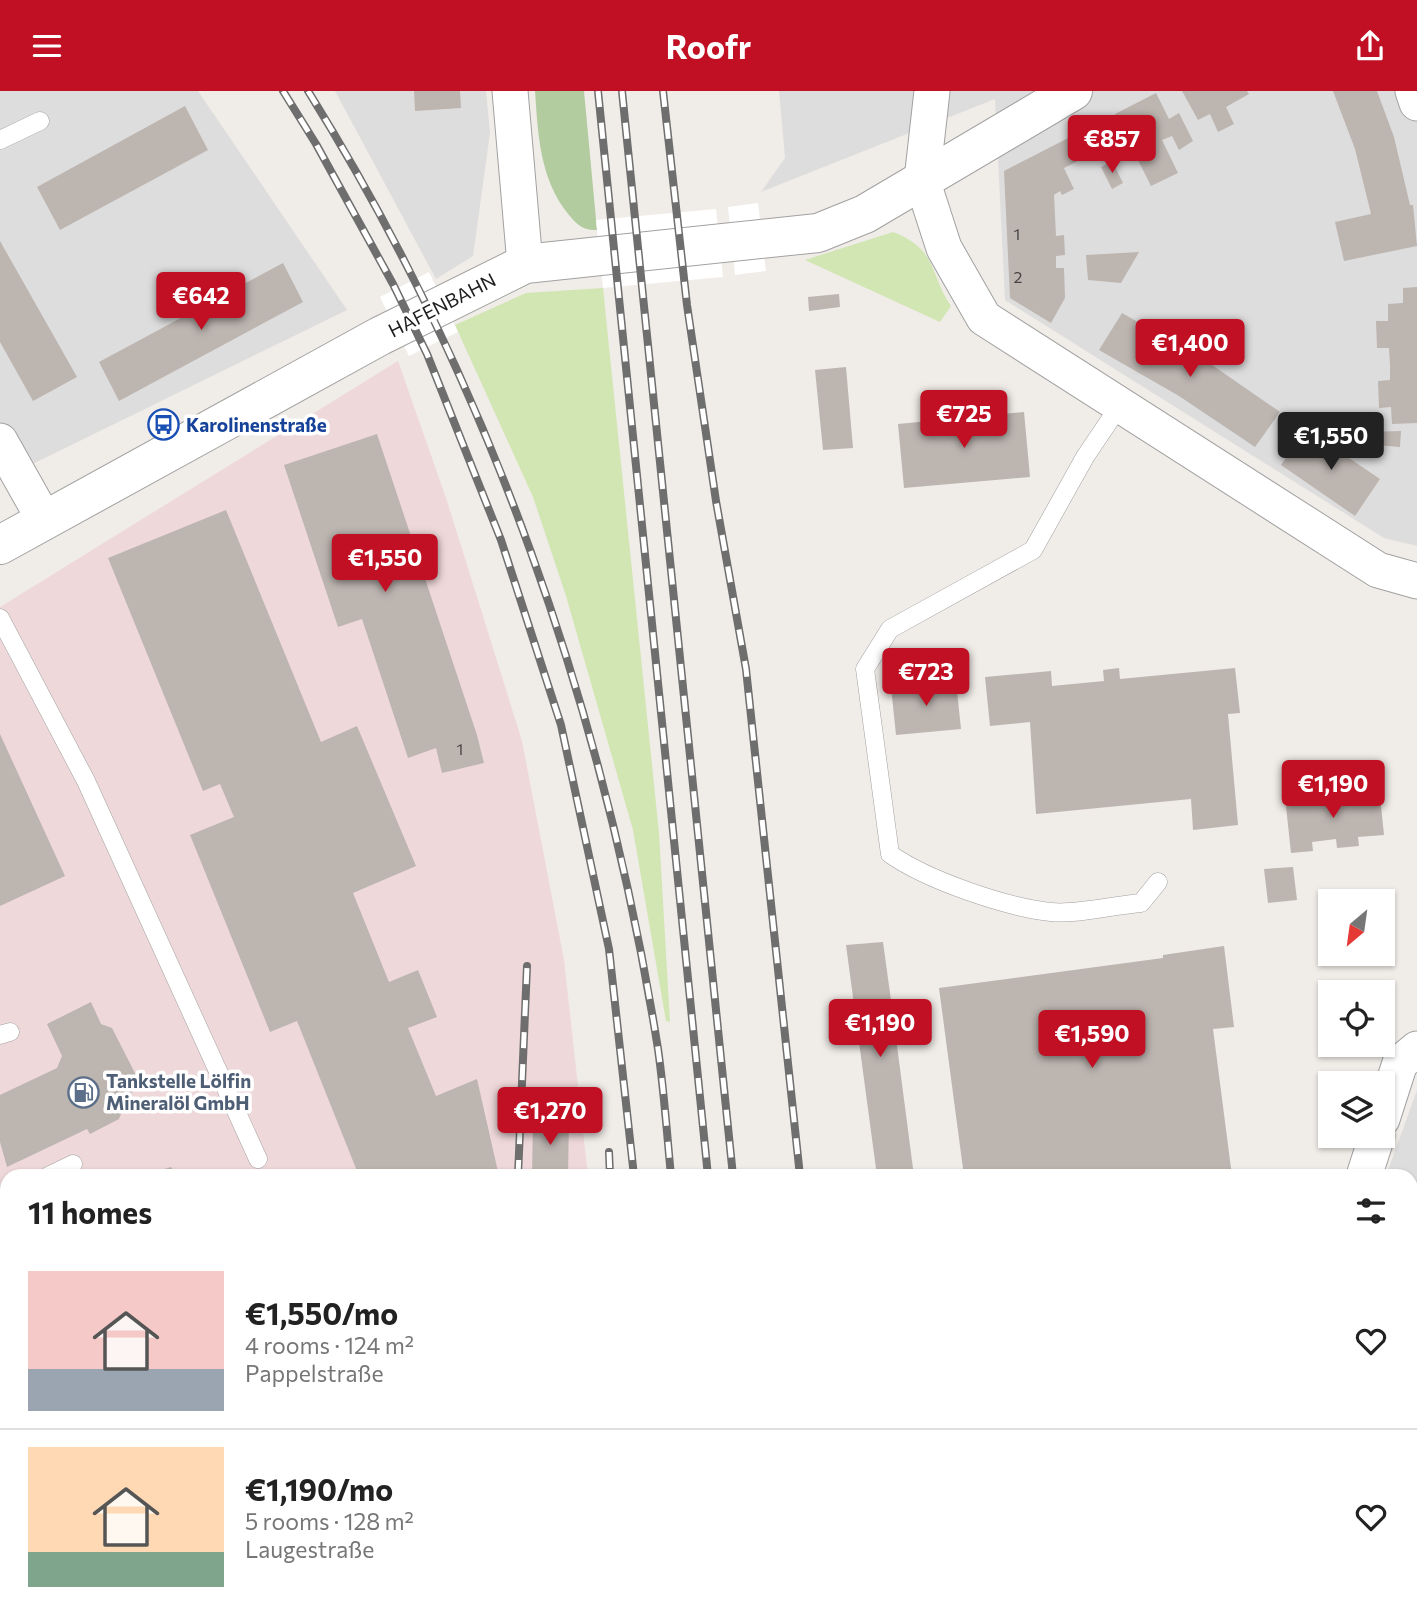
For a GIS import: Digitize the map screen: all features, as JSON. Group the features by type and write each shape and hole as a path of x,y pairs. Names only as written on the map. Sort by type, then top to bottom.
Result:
{"street":[{"path":"510,91 525,264"},
{"path":"932,91 922,180 944,248 984,318 1378,570 1417,581"},
{"name":"HAFENBAHN","path":"0,545 380,336 525,264 818,233 865,214 1073,91"},
{"path":"1413,91 1417,103"},
{"path":"0,441 45,521"},
{"path":"1395,1081 1401,1063 1417,1049"},
{"path":"1366,1169 1373,1148"}],"lane":[{"path":"0,140 40,121"},
{"path":"1120,405 1085,457 1033,550 890,629 865,669 890,854 913,870 990,897 1052,912 1141,902 1158,882"},
{"path":"0,618 86,781 258,1159"},
{"path":"63,1169 73,1164"}],"shaded area":[{"path":"0,91 198,91 347,310 0,480"},
{"path":"335,91 486,91 490,133 473,256 436,279"},
{"path":"779,91 1417,91 1417,546 1384,538 1005,300 995,99 761,192 785,158"},
{"path":"398,361 447,501 522,741 564,960 587,1169 0,1169 0,607"},
{"path":"1417,1090 1417,1169 1389,1169"}],"green space":[{"path":"535,91 584,91 597,230 581,227 575,222 552,187 539,140"},
{"path":"893,232 918,246 931,263 951,306 940,322 805,260"},
{"path":"603,288 659,833 670,1022 666,1021 633,830 566,596 533,497 455,325 526,293"}],"pier":[{"path":"758,203 766,271 735,275 728,207"},
{"path":"716,209 723,277 603,288 596,220"},
{"path":"429,272 458,332 409,356 380,297"}],"building":[{"path":"414,91 460,91 461,108 415,111"},
{"path":"1182,91 1247,91 1249,94 1226,107 1234,124 1218,132 1210,114 1198,120"},
{"path":"1333,91 1377,91 1394,137 1410,205 1413,205 1417,246 1344,261 1335,222 1371,214 1355,149"},
{"path":"1156,93 1169,119 1179,113 1193,141 1179,150 1172,136 1162,140 1178,173 1151,186 1115,114"},
{"path":"185,106 208,150 60,230 37,187"},
{"path":"1080,132 1092,154 1064,168 1074,189 1062,195 1060,191 1054,195 1056,236 1064,235 1065,255 1056,256 1056,268 1064,268 1065,298 1051,323 1010,298 1004,171"},
{"path":"1112,161 1123,183 1112,189 1101,167"},
{"path":"0,241 77,377 33,401 0,342"},
{"path":"1139,252 1121,283 1088,280 1086,255"},
{"path":"283,263 303,302 119,401 99,362"},
{"path":"1417,287 1417,423 1392,424 1391,407 1379,408 1378,381 1390,380 1390,365 1389,348 1377,348 1376,321 1388,321 1388,304 1403,303 1403,288"},
{"path":"839,294 840,307 809,311 808,297"},
{"path":"1122,313 1202,358 1280,412 1255,447 1179,396 1099,350"},
{"path":"846,367 853,448 823,450 815,370"},
{"path":"1024,412 1030,477 904,488 898,424"},
{"path":"1306,429 1380,479 1355,516 1281,465"},
{"path":"1401,431 1400,447 1376,445 1367,432"},
{"path":"377,434 484,763 442,773 436,748 408,758 362,619 338,627 284,465"},
{"path":"226,510 321,742 357,726 416,866 353,893 389,982 418,970 437,1017 408,1028 436,1096 477,1079 497,1169 356,1169 297,1021 270,1032 190,835 234,817 220,784 203,791 108,558"},
{"path":"1119,668 1120,679 1235,668 1240,713 1228,714 1238,825 1193,830 1191,799 1036,814 1030,722 990,726 985,677 1051,671 1052,686 1104,681 1103,670"},
{"path":"956,681 961,729 896,735 891,687"},
{"path":"0,734 65,876 0,906"},
{"path":"1361,790 1362,797 1380,796 1384,835 1358,837 1359,846 1337,848 1336,839 1312,842 1313,851 1291,853 1285,797 1315,794 1316,802 1332,800 1331,792"},
{"path":"1293,867 1297,900 1268,903 1264,869"},
{"path":"883,942 913,1169 876,1169 846,945"},
{"path":"1224,946 1234,1027 1213,1029 1231,1169 963,1169 939,988 1163,958 1163,955"},
{"path":"91,1002 101,1024 112,1028 138,1079 131,1094 114,1100 121,1114 119,1119 90,1134 87,1129 7,1167 0,1142 0,1095 57,1068 62,1056 47,1024"},
{"path":"533,1118 569,1119 568,1169 532,1169"}],"railway":[{"path":"283,91 316,144 393,284 427,354 501,540 561,725 609,949 633,1169"},
{"path":"308,91 373,202 432,316 484,433 531,552 572,674 606,797 635,922 658,1049 670,1169"},
{"path":"598,91 707,1169"},
{"path":"622,91 732,1169"},
{"path":"663,91 687,305 716,501 746,669 799,1169"},
{"path":"518,1169 527,966"},
{"path":"609,1152 610,1169"}],"place":[{"name":"Karolinenstraße","path":"163,425"},
{"name":"Tankstelle Lölfin Mineralöl GmbH","path":"83,1092"}]}
